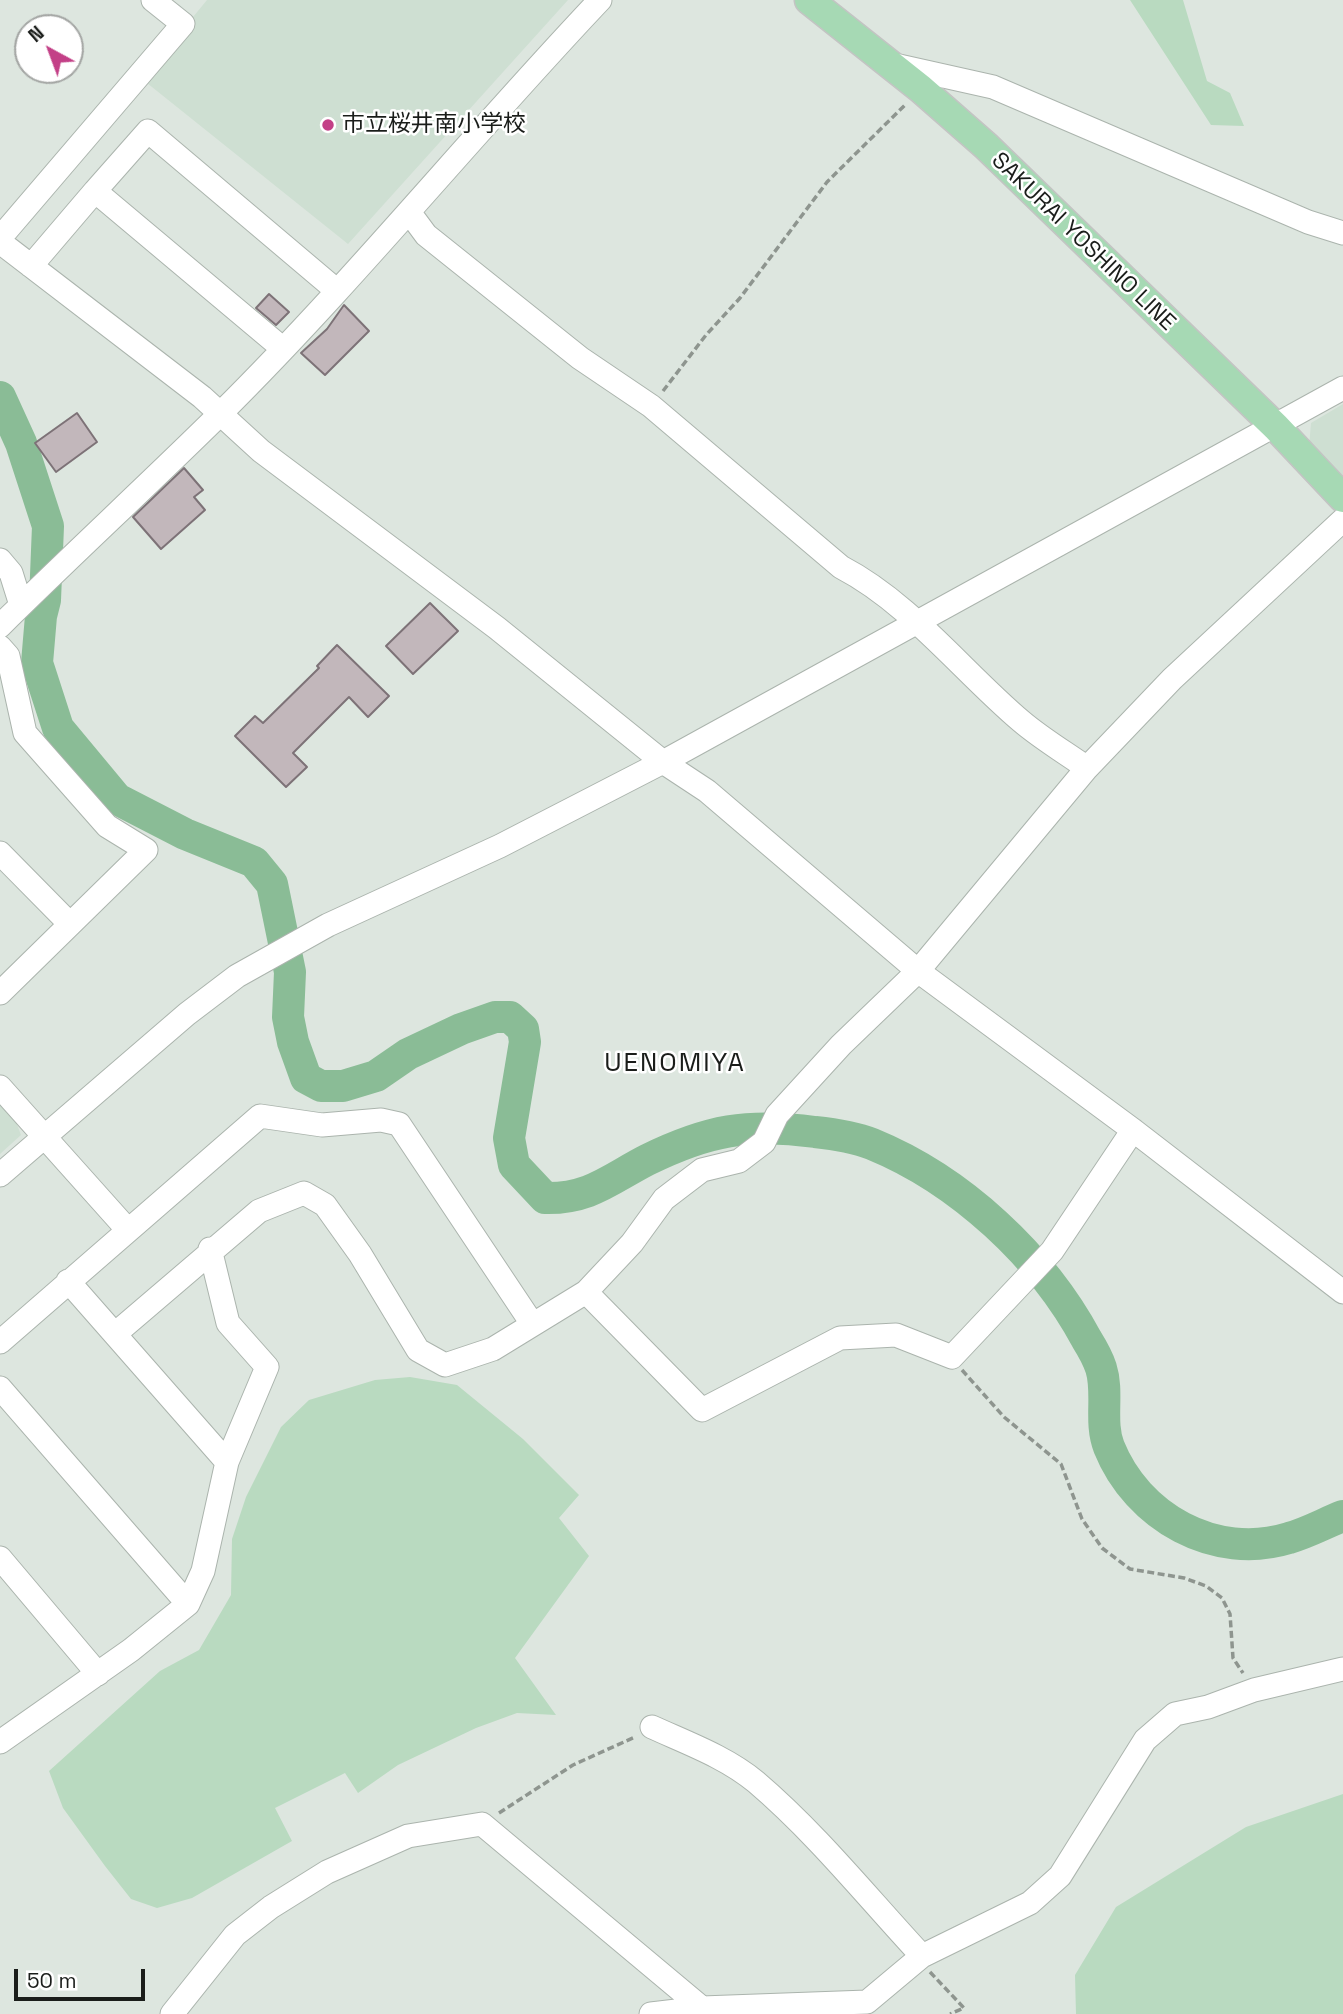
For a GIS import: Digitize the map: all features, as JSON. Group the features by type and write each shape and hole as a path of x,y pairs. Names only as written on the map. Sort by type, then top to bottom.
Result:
{"main road":[{"name":"SAKURAI YOSHINO LINE","path":"809,0 921,89 986,146 1276,427 1343,498"}],"street":[{"path":"153,0 183,23 0,240 221,412 261,451 497,628 663,762 707,791 918,971 1133,1130 1343,1292"},
{"path":"1,623 221,412 409,212 504,103 600,0"},
{"path":"887,64 993,87 1308,222 1343,233"},
{"path":"31,266 148,131 336,290"},
{"path":"95,191 282,348"},
{"path":"409,212 426,235 580,358 651,407 830,559 857,576 916,624 1023,723 1087,768"},
{"path":"0,1175 187,1014 237,976 328,925 500,846 663,762 1343,388"},
{"path":"115,1334 210,1249 259,1211 304,1193 325,1205 360,1254 418,1350 445,1365 493,1349 531,1322 586,1292 632,1243 664,1199 702,1170 739,1161 764,1142 777,1115 841,1045 918,971 1087,768 1172,679 1343,520"},
{"path":"0,560 12,573 21,605"},
{"path":"0,647 8,656 25,733 107,826 146,850 0,993"},
{"path":"0,853 70,924"},
{"path":"0,1087 127,1229"},
{"path":"0,1342 260,1116 322,1125 381,1120 399,1124 531,1322"},
{"path":"586,1292 702,1410 841,1338 896,1335 952,1357 1052,1251 1133,1130"},
{"path":"3,1732 98,1674 188,1604 203,1571 227,1462 267,1367 228,1322 210,1249"},
{"path":"68,1282 227,1462"},
{"path":"0,1388 188,1604"},
{"path":"0,1558 98,1674"},
{"path":"650,2014 702,2008 867,2001 921,1959 1030,1903 1060,1876 1145,1740 1175,1714 1208,1707 1254,1690 1343,1669"},
{"path":"652,1727 723,1759 755,1781 848,1873 921,1959"},
{"path":"172,2014 235,1935 271,1907 327,1872 408,1836 482,1824 702,2008"}],"path":[{"path":"651,407 706,335 740,298 827,182 921,89"},
{"path":"952,1357 1004,1417 1061,1464 1082,1519 1102,1548 1130,1569 1184,1578 1206,1586 1222,1598 1230,1614 1233,1658 1254,1690"},
{"path":"482,1824 535,1787 652,1727"},
{"path":"921,1959 964,2008 950,2014"}],"shaded area":[{"name":"市立桜井南小学校","path":"207,0 568,0 348,244 142,79"},
{"path":"1343,404 1343,477 1309,447 1311,423"},
{"path":"0,1101 13,1114 21,1135 0,1154"}],"green space":[{"path":"1130,0 1183,0 1207,81 1230,93 1244,126 1211,125"},
{"path":"410,1377 457,1385 523,1439 579,1495 559,1518 589,1556 515,1658 556,1715 517,1713 476,1728 398,1765 358,1793 345,1773 275,1808 292,1841 192,1898 157,1908 131,1899 63,1808 49,1771 160,1671 199,1650 231,1595 232,1539 246,1497 281,1427 309,1400 375,1380"},
{"path":"1343,1794 1343,2014 1076,2014 1075,1975 1116,1907 1246,1827"}],"building":[{"path":"269,294 289,312 276,325 256,308"},
{"path":"344,305 369,331 325,375 301,353 327,329"},
{"path":"77,413 97,442 56,472 35,443"},
{"path":"184,468 203,490 194,497 205,510 161,549 133,517"},
{"path":"430,603 458,631 413,674 386,646"},
{"path":"337,645 389,696 368,717 349,697 293,753 307,767 286,787 235,736 255,716 263,723 319,668 317,666"}],"waterway":[{"path":"0,397 21,443 48,526 45,600 37,663 58,728 117,799 185,834 254,862 272,884 290,972 288,1017 293,1042 306,1078 321,1086 343,1086 376,1076 408,1054 461,1029 495,1017 510,1017 523,1029 525,1042 509,1138 514,1165 545,1198 587,1191 669,1150 729,1131 791,1129 844,1136 872,1144 905,1159 967,1200 996,1224 1047,1279 1091,1346 1100,1365 1109,1447 1122,1472 1139,1494 1159,1513 1207,1538 1261,1544 1289,1538 1343,1516"}],"place":[{"name":"市立桜井南小学校","path":"328,125"}],"district":[{"name":"UENOMIYA","path":"675,1064"}]}
